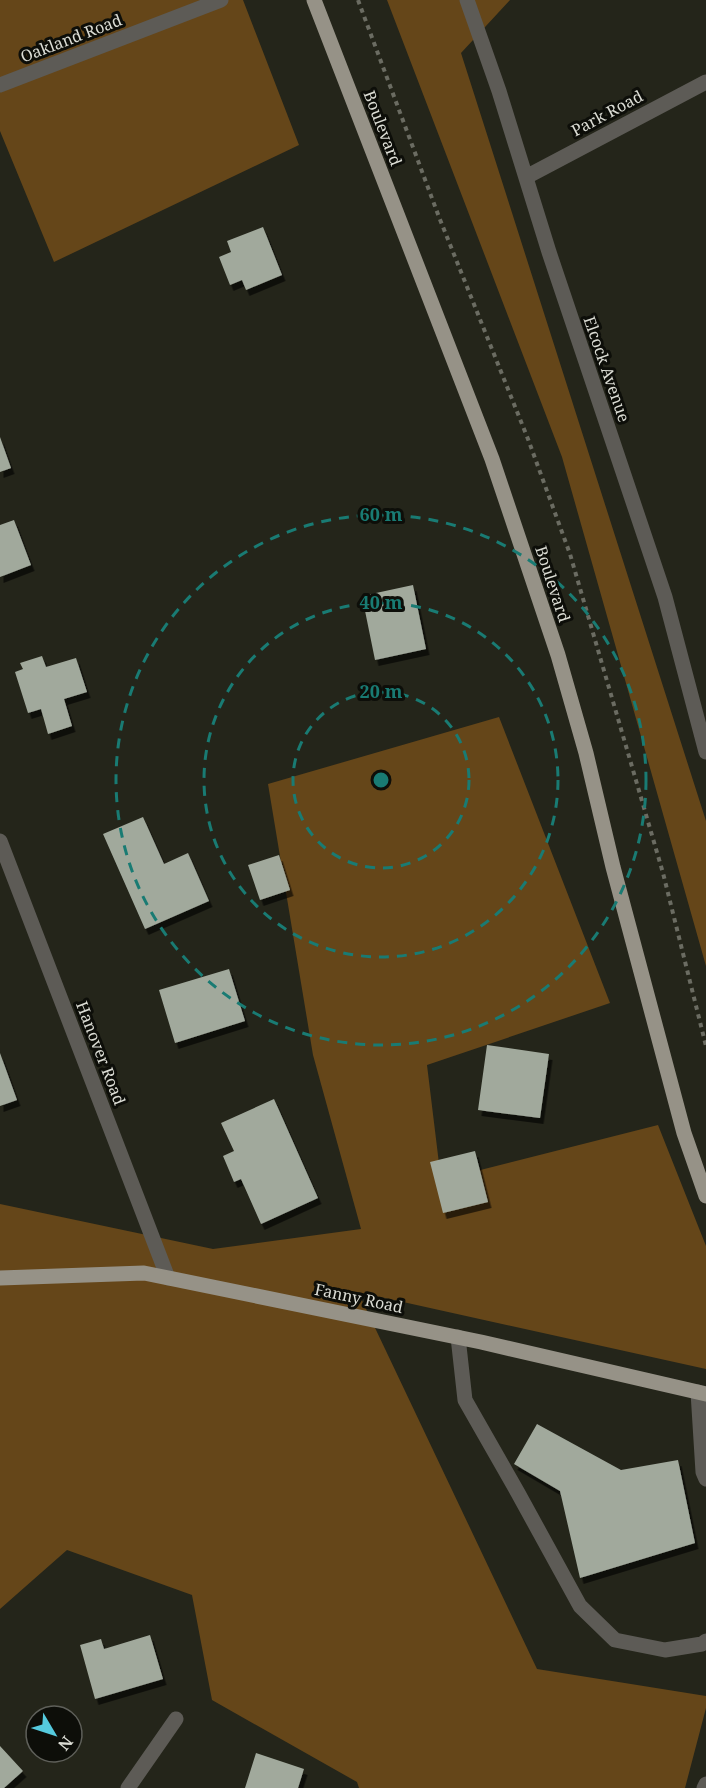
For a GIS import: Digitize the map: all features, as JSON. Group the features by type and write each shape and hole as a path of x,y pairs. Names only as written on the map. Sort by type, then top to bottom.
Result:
{"main road":[{"name":"Boulevard","path":"314,0 492,459 558,655 586,753 613,867 684,1133 706,1196"},
{"name":"Fanny Road","path":"0,1278 144,1273 458,1337 702,1393"}],"street":[{"name":"Oakland Road","path":"0,84 221,0"},
{"name":"Elcock Avenue","path":"467,0 665,597 706,752"},
{"name":"Park Road","path":"526,177 706,82"},
{"name":"Hanover Road","path":"0,841 168,1278"},
{"path":"458,1337 465,1400 580,1606 615,1640 664,1650 702,1644 706,1641"},
{"path":"702,1393 703,1472 706,1479"},
{"path":"128,1788 176,1719"},
{"path":"704,1788 706,1784"}],"path":[{"path":"358,0 439,217 528,439 570,554 663,873 706,1046"}],"shaded area":[{"path":"0,0 243,0 299,145 54,262 0,131"},
{"path":"387,0 510,0 461,53 706,821 706,966 562,457"},
{"path":"499,717 610,1003 427,1065 441,1180 658,1125 706,1246 706,1369 358,1292 537,1669 706,1696 706,1708 685,1788 359,1788 357,1782 212,1700 192,1595 67,1550 0,1609 0,1204 213,1249 361,1229 313,1055 268,784"}],"building":[{"path":"263,227 282,275 246,290 242,280 230,285 219,257 231,252 227,241"},
{"path":"0,437 11,468 0,472"},
{"path":"14,520 31,565 0,577 0,525"},
{"path":"413,585 426,649 375,660 362,596"},
{"path":"42,656 46,667 76,658 87,692 64,699 72,726 48,734 41,709 28,713 15,672 23,669 20,663"},
{"path":"143,817 164,864 188,853 209,901 145,929 103,834"},
{"path":"279,855 290,890 260,900 248,865"},
{"path":"229,969 245,1021 175,1043 159,990"},
{"path":"487,1045 549,1054 540,1118 478,1110"},
{"path":"0,1053 17,1100 0,1106"},
{"path":"274,1099 318,1198 261,1224 241,1179 234,1182 223,1156 234,1151 221,1123"},
{"path":"475,1151 488,1202 443,1213 430,1162"},
{"path":"537,1424 621,1470 678,1460 695,1543 580,1578 560,1491 514,1464"},
{"path":"150,1635 163,1679 95,1699 80,1645 101,1639 104,1649"},
{"path":"0,1746 23,1771 4,1788 0,1788"},
{"path":"256,1753 304,1769 298,1788 245,1788"}]}
